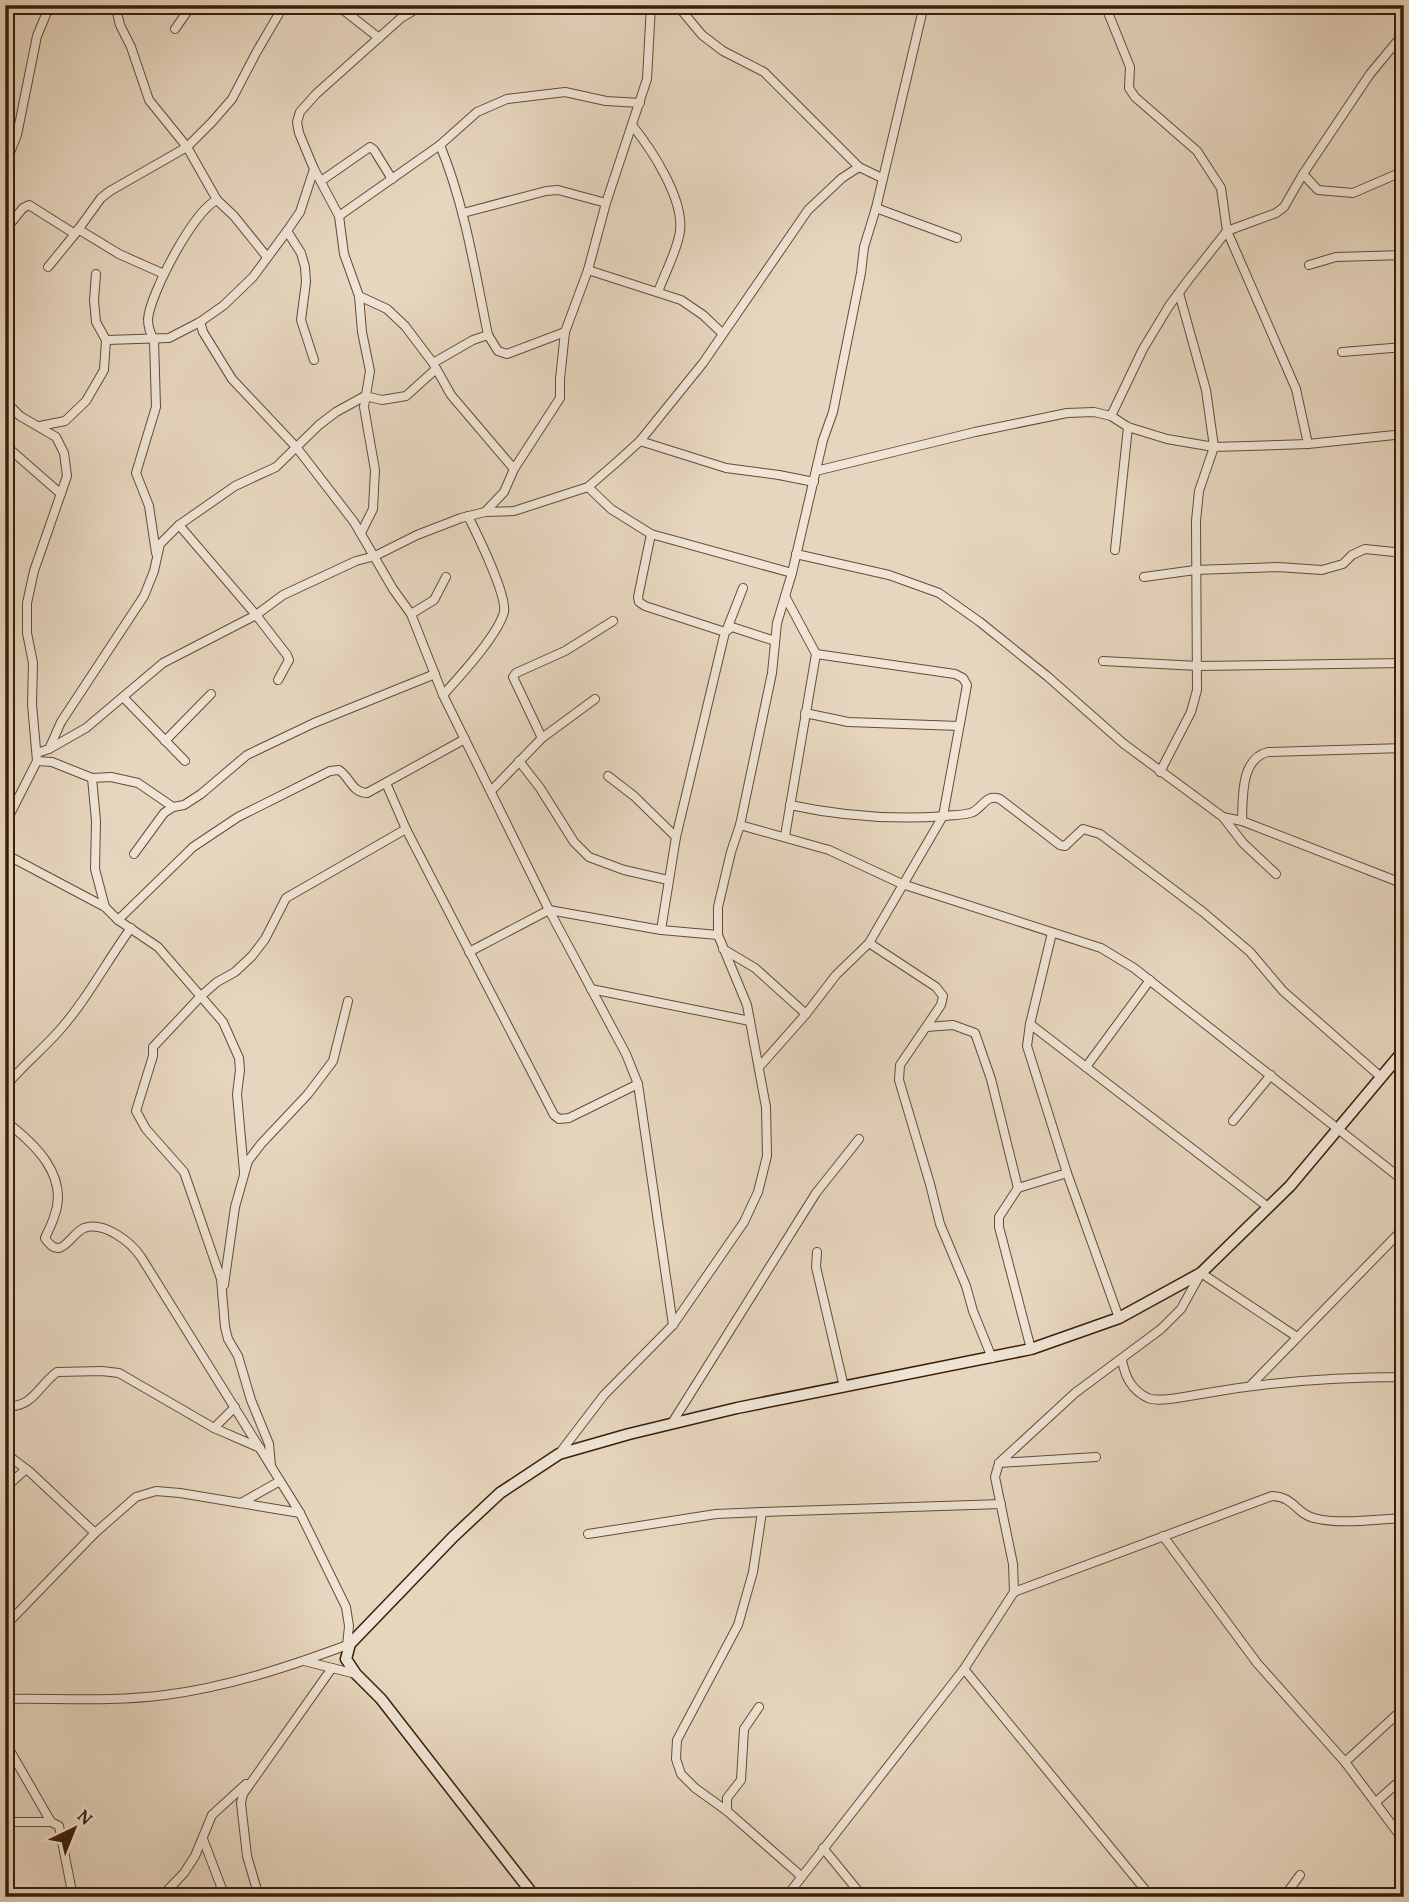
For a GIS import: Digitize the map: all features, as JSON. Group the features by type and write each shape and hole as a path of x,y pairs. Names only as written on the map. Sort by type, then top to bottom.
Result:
{"street":[{"path":"5,165 17,135 37,36 50,5"},
{"path":"115,5 149,100 187,146 217,200 234,216 267,257"},
{"path":"175,29 192,5"},
{"path":"48,267 101,198 187,146 232,99 285,5"},
{"path":"337,5 379,38"},
{"path":"361,533 373,509 375,470 364,407 370,371 362,332 359,296 345,254 339,216 314,169 299,134 297,122 300,112 316,94 401,18 423,5"},
{"path":"485,512 504,492 514,469 560,398 565,332 588,270 606,203 647,79 651,5"},
{"path":"677,5 702,35 723,51 764,72 859,166 882,178"},
{"path":"559,1454 604,1395 674,1325 744,1222 758,1192 767,1156 766,1107 747,1005 718,935 718,907 740,825 785,596 833,412 864,247 876,208 924,5"},
{"path":"1105,5 1130,67 1129,88 1135,97 1197,151 1221,188 1227,231 1296,389 1308,444"},
{"path":"1111,416 1143,349 1179,293 1227,231 1276,213 1284,207 1370,74 1404,33"},
{"path":"339,216 440,145 477,112 508,99 565,92 606,101 640,103"},
{"path":"632,125 657,160 680,213 680,233 658,292"},
{"path":"440,145 463,213 488,335 498,351 507,354 565,332"},
{"path":"321,181 370,147 391,179"},
{"path":"37,757 86,728 163,663 256,615 302,585 468,516 485,512 514,511 588,487 640,441 703,363 808,210 859,166"},
{"path":"106,341 169,338 200,322 224,305 253,277 300,212 314,169"},
{"path":"1303,174 1318,190 1353,193 1404,171"},
{"path":"463,213 558,190 606,203"},
{"path":"156,555 149,506 136,473 156,407 153,340 148,320 150,306 164,274 204,209 217,200"},
{"path":"5,230 23,208 29,205 118,254 164,274"},
{"path":"876,208 957,238"},
{"path":"287,231 301,253 305,268 301,320 314,360"},
{"path":"1309,265 1336,257 1404,255"},
{"path":"588,270 681,300 703,315 722,333"},
{"path":"40,426 65,421 86,401 104,370 106,341 96,322 96,274"},
{"path":"1160,772 1191,712 1197,690 1195,570 1199,491 1213,447 1206,390 1179,293"},
{"path":"359,296 387,309 405,326 435,366 451,395 514,469"},
{"path":"200,322 203,332 232,379 297,448 361,533 393,589 411,614 443,695 549,910 626,1054 638,1084 674,1325"},
{"path":"49,750 61,722 144,596 160,544 178,525 235,486 276,467 336,412 365,396 382,400 406,396 435,366 473,340 488,335"},
{"path":"1342,352 1404,347"},
{"path":"5,401 20,416 56,437 64,453 67,476 34,571 27,603 37,757 5,824"},
{"path":"816,471 975,432 1067,413 1094,412 1111,416 1128,427 1167,439 1213,447 1308,444 1404,434"},
{"path":"1115,550 1128,427"},
{"path":"640,441 726,468 814,482"},
{"path":"5,445 61,494"},
{"path":"588,487 611,509 651,534 792,573"},
{"path":"443,695 487,641 505,610 484,547 468,516"},
{"path":"178,525 256,615 289,660 278,680"},
{"path":"651,534 639,602 645,607 726,630 732,627 775,640"},
{"path":"1144,577 1195,570 1278,567 1322,570 1343,564 1352,555 1365,550 1404,553"},
{"path":"796,554 889,575 939,593 990,630 1124,744 1223,817 1243,844 1276,874"},
{"path":"411,614 433,600 446,577"},
{"path":"661,930 676,837 726,630 743,588"},
{"path":"785,596 816,654 785,836"},
{"path":"542,738 513,677 516,673 591,637 613,621"},
{"path":"760,1066 836,975 869,943 943,816 967,685 963,678 955,674 816,654"},
{"path":"1103,661 1198,666 1404,663"},
{"path":"134,854 164,813 201,794 247,755 314,723 435,674"},
{"path":"165,741 211,694"},
{"path":"123,697 185,761"},
{"path":"491,791 542,738 595,699"},
{"path":"805,713 848,722 959,726"},
{"path":"118,920 193,847 238,817 330,771 339,770 345,773 360,793 367,793 465,738"},
{"path":"1242,821 1243,786 1258,754 1404,748"},
{"path":"37,757 92,778 111,777 138,783 173,807"},
{"path":"519,761 540,788 574,842 589,857 624,870 668,880"},
{"path":"608,776 634,796 676,837"},
{"path":"92,778 96,821 95,869 105,907"},
{"path":"386,783 406,830 554,1115 559,1119 569,1118 638,1084"},
{"path":"790,805 834,814 943,816 970,813 993,797 1000,799 1060,845 1065,846 1083,829 1100,835 1250,952 1283,991 1381,1077"},
{"path":"1223,817 1242,821 1404,884"},
{"path":"740,825 829,850 902,884 1101,948 1150,980 1404,1181"},
{"path":"271,1466 269,1444 251,1400 238,1356 228,1339 221,1279 184,1172 146,1129 136,1111 136,1104 153,1056 153,1047 201,996 252,956 265,939 286,898 406,830"},
{"path":"5,854 105,907 118,920 158,947 223,1022 239,1058 237,1094 244,1172"},
{"path":"469,952 549,910 661,930 718,935"},
{"path":"5,1087 59,1031 97,982 114,951 131,929"},
{"path":"1052,933 1027,1046 1067,1173 1119,1318"},
{"path":"869,943 936,987 943,996 927,1027 900,1066 898,1080 940,1224 992,1358"},
{"path":"723,949 755,968 806,1014"},
{"path":"1086,1067 1150,980"},
{"path":"591,989 750,1021"},
{"path":"222,1294 235,1207 244,1172 261,1144 308,1094 333,1060 348,1001"},
{"path":"1030,1024 1268,1207"},
{"path":"927,1027 953,1025 975,1034 991,1079 1018,1188"},
{"path":"5,1699 135,1698 167,1695 215,1686 348,1645 453,1537 500,1493 559,1454 672,1423 1031,1349 1119,1318 1200,1273 1290,1186 1404,1050"},
{"path":"1233,1121 1271,1075"},
{"path":"5,1121 26,1136 47,1162 55,1179 55,1215 45,1238 47,1242 59,1248 64,1247 86,1227 107,1230 129,1242 142,1257 300,1513 346,1607 349,1626 346,1660 381,1699 535,1897"},
{"path":"672,1423 816,1193 859,1139"},
{"path":"1031,1349 999,1227 999,1217 1018,1188 1067,1173"},
{"path":"1251,1385 1404,1228"},
{"path":"817,1252 816,1267 844,1387"},
{"path":"1200,1273 1297,1337"},
{"path":"786,1897 964,1669 1014,1592 1013,1564 995,1477 999,1464 1075,1393 1161,1329 1181,1309 1200,1273"},
{"path":"1122,1360 1125,1376 1135,1389 1150,1399 1175,1398 1251,1385 1404,1377"},
{"path":"5,1407 18,1407 27,1402 57,1372 111,1371 156,1393 214,1428 260,1448"},
{"path":"214,1428 234,1407"},
{"path":"5,1453 26,1469 95,1534"},
{"path":"999,1464 1096,1458"},
{"path":"5,1488 26,1469"},
{"path":"241,1503 280,1480"},
{"path":"5,1626 95,1534 136,1497 156,1491 180,1493 300,1513"},
{"path":"1014,1592 1272,1496 1284,1496 1312,1518 1404,1518"},
{"path":"588,1534 716,1514 1001,1504"},
{"path":"762,1512 753,1572 737,1625 677,1740 676,1759 681,1774 695,1788 727,1811 801,1876"},
{"path":"1163,1536 1257,1663 1345,1762 1404,1841"},
{"path":"301,1661 356,1674"},
{"path":"259,1897 247,1856 243,1794 332,1668"},
{"path":"964,1669 1151,1897"},
{"path":"727,1811 727,1798 741,1780 744,1729 759,1707"},
{"path":"1345,1762 1404,1708"},
{"path":"5,1742 51,1822"},
{"path":"1376,1802 1404,1777"},
{"path":"162,1897 184,1873 203,1839 212,1815 237,1790 252,1780"},
{"path":"5,1822 51,1822 59,1826 73,1897"},
{"path":"203,1839 225,1897"},
{"path":"823,1848 863,1897"},
{"path":"1284,1897 1300,1875"},
{"path":"253,1897 256,1886"}]}
